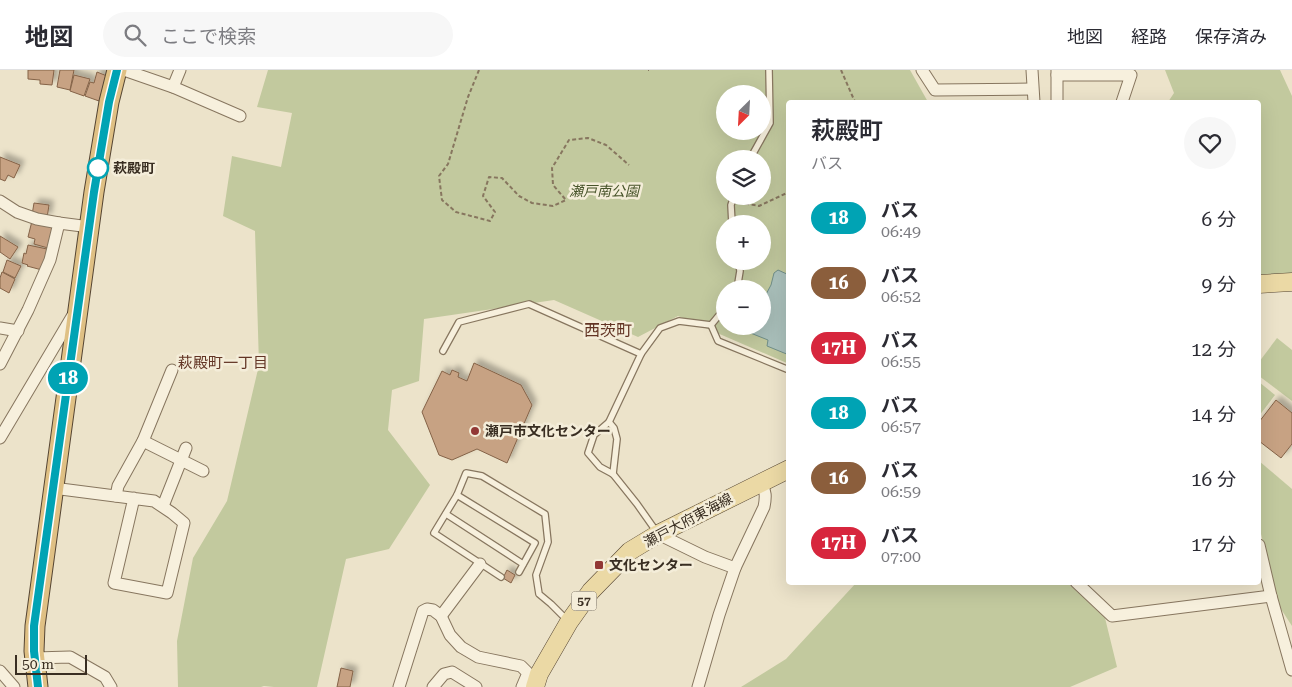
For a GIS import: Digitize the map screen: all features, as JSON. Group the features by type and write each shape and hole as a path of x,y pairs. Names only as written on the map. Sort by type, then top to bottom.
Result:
{"highway":[{"path":"38,687 34,626 94,192 109,102 117,70"}],"main road":[{"path":"1261,284 1292,282"},
{"name":"瀬戸大府東海線","path":"535,687 539,674 569,622 591,591 630,552 658,534 786,470"}],"street":[{"path":"124,70 173,87 240,116"},
{"path":"173,87 180,70"},
{"path":"922,70 935,90 1032,89"},
{"path":"1032,70 1034,100"},
{"path":"1057,100 1057,72 1131,75 1123,100"},
{"path":"0,201 17,212 37,219 90,227"},
{"path":"0,364 18,331 50,260 59,223"},
{"path":"0,438 78,307"},
{"path":"0,328 18,331"},
{"path":"116,496 118,486 143,441 172,370"},
{"path":"143,441 203,470"},
{"path":"163,506 186,448"},
{"path":"698,687 719,615 736,568 764,507 766,497 761,483"},
{"path":"53,488 134,498 154,501 184,523 167,593 114,583 134,498"},
{"path":"658,534 705,557 736,568"},
{"path":"1261,554 1292,670"},
{"path":"440,616 480,564"},
{"path":"1079,585 1112,616 1271,596"},
{"path":"399,687 423,611 427,609 433,610 440,616 450,635 461,647 478,657 521,666 528,673 522,687"},
{"path":"35,658 70,657 105,677 111,687"},
{"path":"0,671 14,687"},
{"path":"433,687 444,674 452,672 476,687"}],"lane":[{"path":"755,150 770,123 769,70"},
{"path":"443,352 458,322 529,304 641,354"},
{"path":"711,325 716,319"},
{"path":"658,534 613,474 600,467 588,453 594,434 609,422 641,354 660,328 679,321 711,325"},
{"path":"711,325 718,341 786,369"},
{"path":"609,422 614,428 617,439 613,474"},
{"path":"501,577 434,534 457,495 466,473 482,476 545,514 548,542 536,575 539,594 569,622"},
{"path":"457,495 535,543 519,572"},
{"path":"446,514 523,564"}],"path":[{"path":"478,70 448,164 439,176 442,200 456,212 490,221 496,212 483,196 489,177 502,178 519,196 532,203 554,206 566,200 553,185 552,168 570,140 588,138 606,145 629,165"},
{"path":"841,70 854,100"},
{"path":"771,200 786,193"}],"green space":[{"name":"瀬戸南公園","path":"268,70 910,70 927,100 786,100 786,363 722,335 771,335 771,280 716,280 716,332 678,316 638,337 554,300 424,319 419,381 392,390 388,430 430,485 389,549 346,559 317,687 178,687 177,641 193,558 227,501 259,365 255,231 223,216 232,156 281,167 292,113 257,107"},
{"path":"1165,70 1280,70 1292,96 1292,277 1261,279 1261,100 1169,100 1174,93"},
{"path":"1277,338 1292,350 1292,401 1261,378 1261,359"},
{"path":"1261,384 1275,395 1261,413"},
{"path":"1261,463 1292,489 1292,626 1279,606 1261,534"},
{"path":"854,585 1070,585 1105,618 1117,667 1070,687 741,687 786,659"}],"water":[{"path":"778,270 786,274 786,354 767,346 768,340 756,335 771,335 771,285 774,273"}],"building":[{"path":"28,70 54,70 52,85 40,84 40,80 28,79"},
{"path":"60,70 74,70 70,90 57,87"},
{"path":"97,72 107,76 99,101 85,96 90,82 94,83"},
{"path":"74,75 90,79 84,96 70,91"},
{"path":"0,157 20,165 14,178 8,175 5,181 0,179"},
{"path":"34,203 49,205 47,218 32,215"},
{"path":"32,221 54,227 48,248 34,244 35,239 28,237"},
{"path":"0,236 18,247 10,259 0,252"},
{"path":"28,245 47,249 42,270 22,263"},
{"path":"7,260 21,266 15,278 3,272"},
{"path":"2,272 15,279 9,293 0,288"},
{"name":"瀬戸市文化センター","path":"474,363 521,385 532,405 507,463 477,449 452,460 439,455 422,412 442,371 450,375 452,370 459,373 458,377 467,381"},
{"path":"1276,400 1292,413 1292,444 1281,458 1261,443 1261,419"},
{"path":"507,570 515,575 511,583 503,578"},
{"path":"341,668 353,671 350,687 337,687"}],"bus line":[{"name":"18","path":"38,687 34,651 34,626 94,192 109,102 117,70"}],"place":[{"name":"萩殿町","path":"98,168"},
{"name":"瀬戸市文化センター","path":"475,431"},
{"name":"文化センター","path":"599,565"}],"district":[{"name":"西茨町","path":"608,330"},
{"name":"萩殿町一丁目","path":"223,363"}]}
